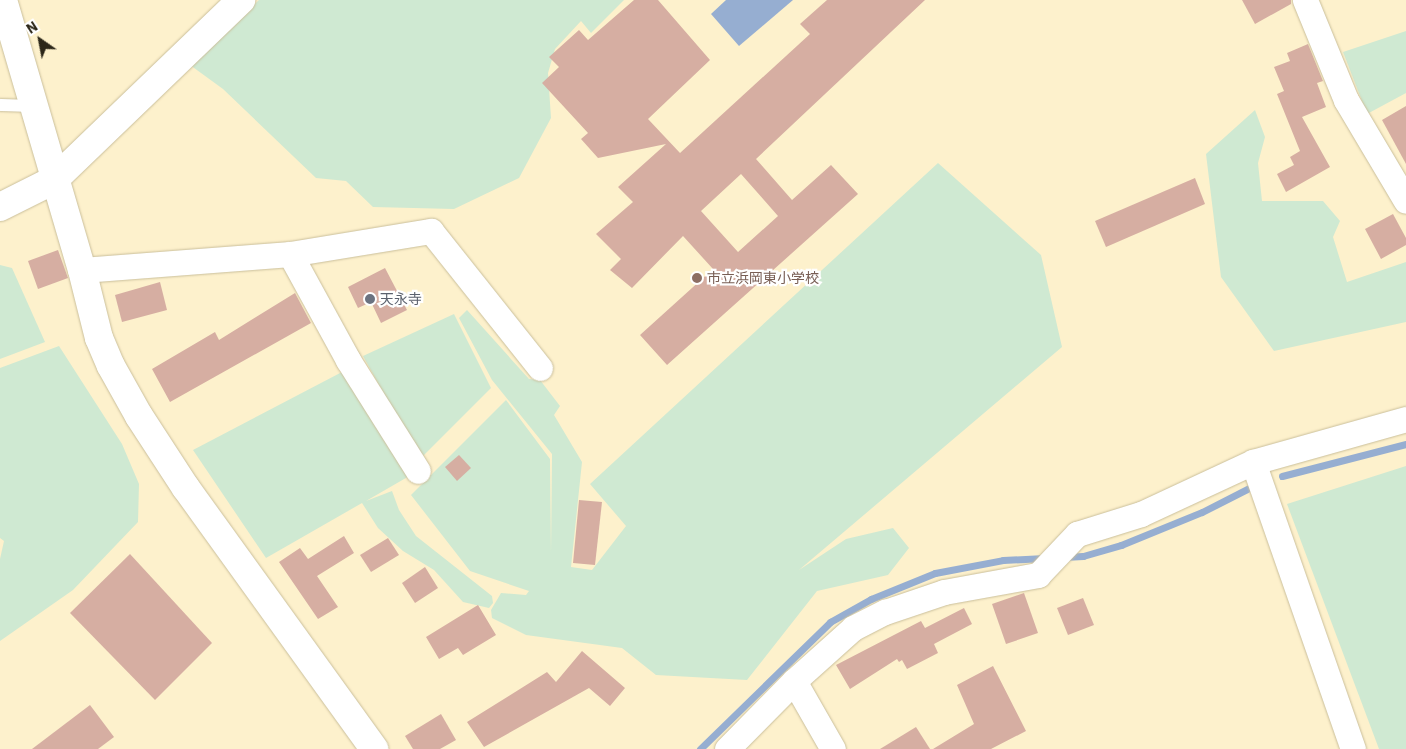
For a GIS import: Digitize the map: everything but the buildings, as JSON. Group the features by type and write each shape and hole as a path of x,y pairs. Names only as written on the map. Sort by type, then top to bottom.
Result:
{"street":[{"path":"3,0 54,180 82,270 98,338 138,416 186,488 374,749"},
{"path":"0,207 54,180 240,0"},
{"path":"1306,0 1346,100 1406,202"},
{"path":"82,270 290,254 431,232 540,368"},
{"path":"290,254 348,360 418,471"},
{"path":"727,749 794,681 853,628 885,612 944,592 1038,575 1049,566 1077,534 1141,514 1253,462 1406,419"},
{"path":"1253,462 1353,749"},
{"path":"794,681 833,749"}],"lane":[{"path":"0,105 33,106"}],"green space":[{"path":"259,0 624,0 591,33 581,21 555,49 548,73 551,118 519,178 454,209 373,207 346,181 316,178 223,89 190,65"},
{"path":"1406,31 1406,93 1367,114 1343,52"},
{"path":"1255,110 1265,137 1258,163 1262,201 1323,201 1340,221 1333,237 1347,282 1406,262 1406,322 1274,351 1221,277 1206,154"},
{"path":"938,163 1041,255 1062,347 799,570 846,539 893,528 909,548 888,575 817,591 747,680 656,675 622,648 526,635 492,618 491,610 501,593 526,595 529,591 470,571 411,495 506,400 550,459 551,553 552,454 492,380 459,318 467,310 529,379 540,380 560,406 554,415 582,462 571,567 592,570 626,526 590,484"},
{"path":"0,265 12,268 45,342 0,359"},
{"path":"454,314 491,388 420,459 363,356"},
{"path":"59,346 122,444 139,484 138,522 73,590 0,641 0,559 4,541 0,538 0,368"},
{"path":"342,372 418,471 366,501 392,491 399,510 416,536 492,596 493,603 489,608 463,602 434,570 403,551 378,528 362,503 266,558 193,450"},
{"path":"1406,466 1406,749 1379,749 1287,504"}],"water":[{"path":"726,0 793,0 739,46 711,14"}],"waterway":[{"path":"1282,476 1406,444"},
{"path":"1064,557 1083,556 1121,545 1202,512 1247,489"},
{"path":"700,749 830,622 871,599 935,573 1003,560 1045,558"}],"place":[{"name":"市立浜岡東小学校","path":"697,278"},
{"name":"天永寺","path":"370,299"}]}
